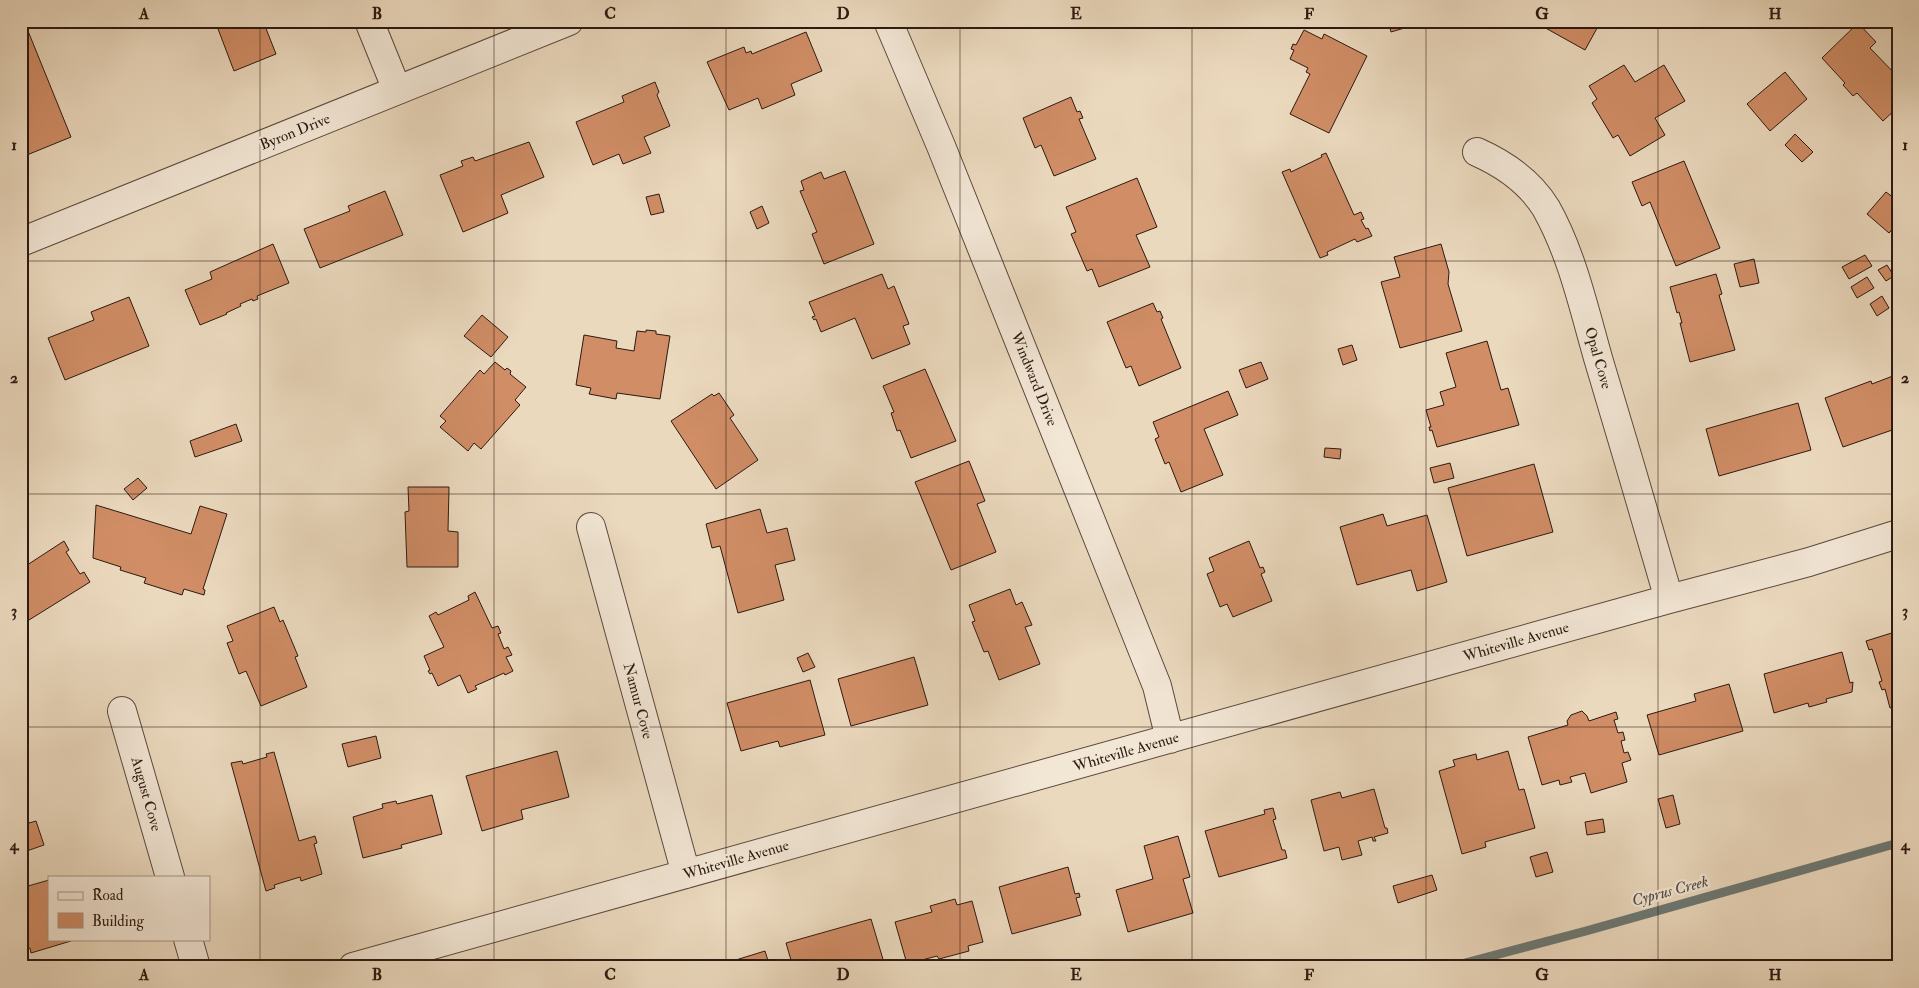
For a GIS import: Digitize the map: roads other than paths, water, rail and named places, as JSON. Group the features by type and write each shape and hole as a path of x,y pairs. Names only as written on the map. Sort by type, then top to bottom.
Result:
{"street":[{"path":"369,21 397,90"},
{"name":"Byron Drive","path":"21,242 569,21"},
{"name":"Windward Drive","path":"888,21 940,146 1156,686 1170,739"},
{"name":"Opal Cove","path":"1477,152 1497,161 1522,180 1546,208 1556,228 1579,291 1669,599"},
{"name":"Namur Cove","path":"591,527 686,874"},
{"name":"Whiteville Avenue","path":"353,967 1669,599 1809,562 1898,534"},
{"name":"August Cove","path":"122,711 170,876"},
{"path":"188,940 196,967"}],"waterway":[{"name":"Cyprus Creek","path":"1450,967 1586,931 1898,843"}]}
